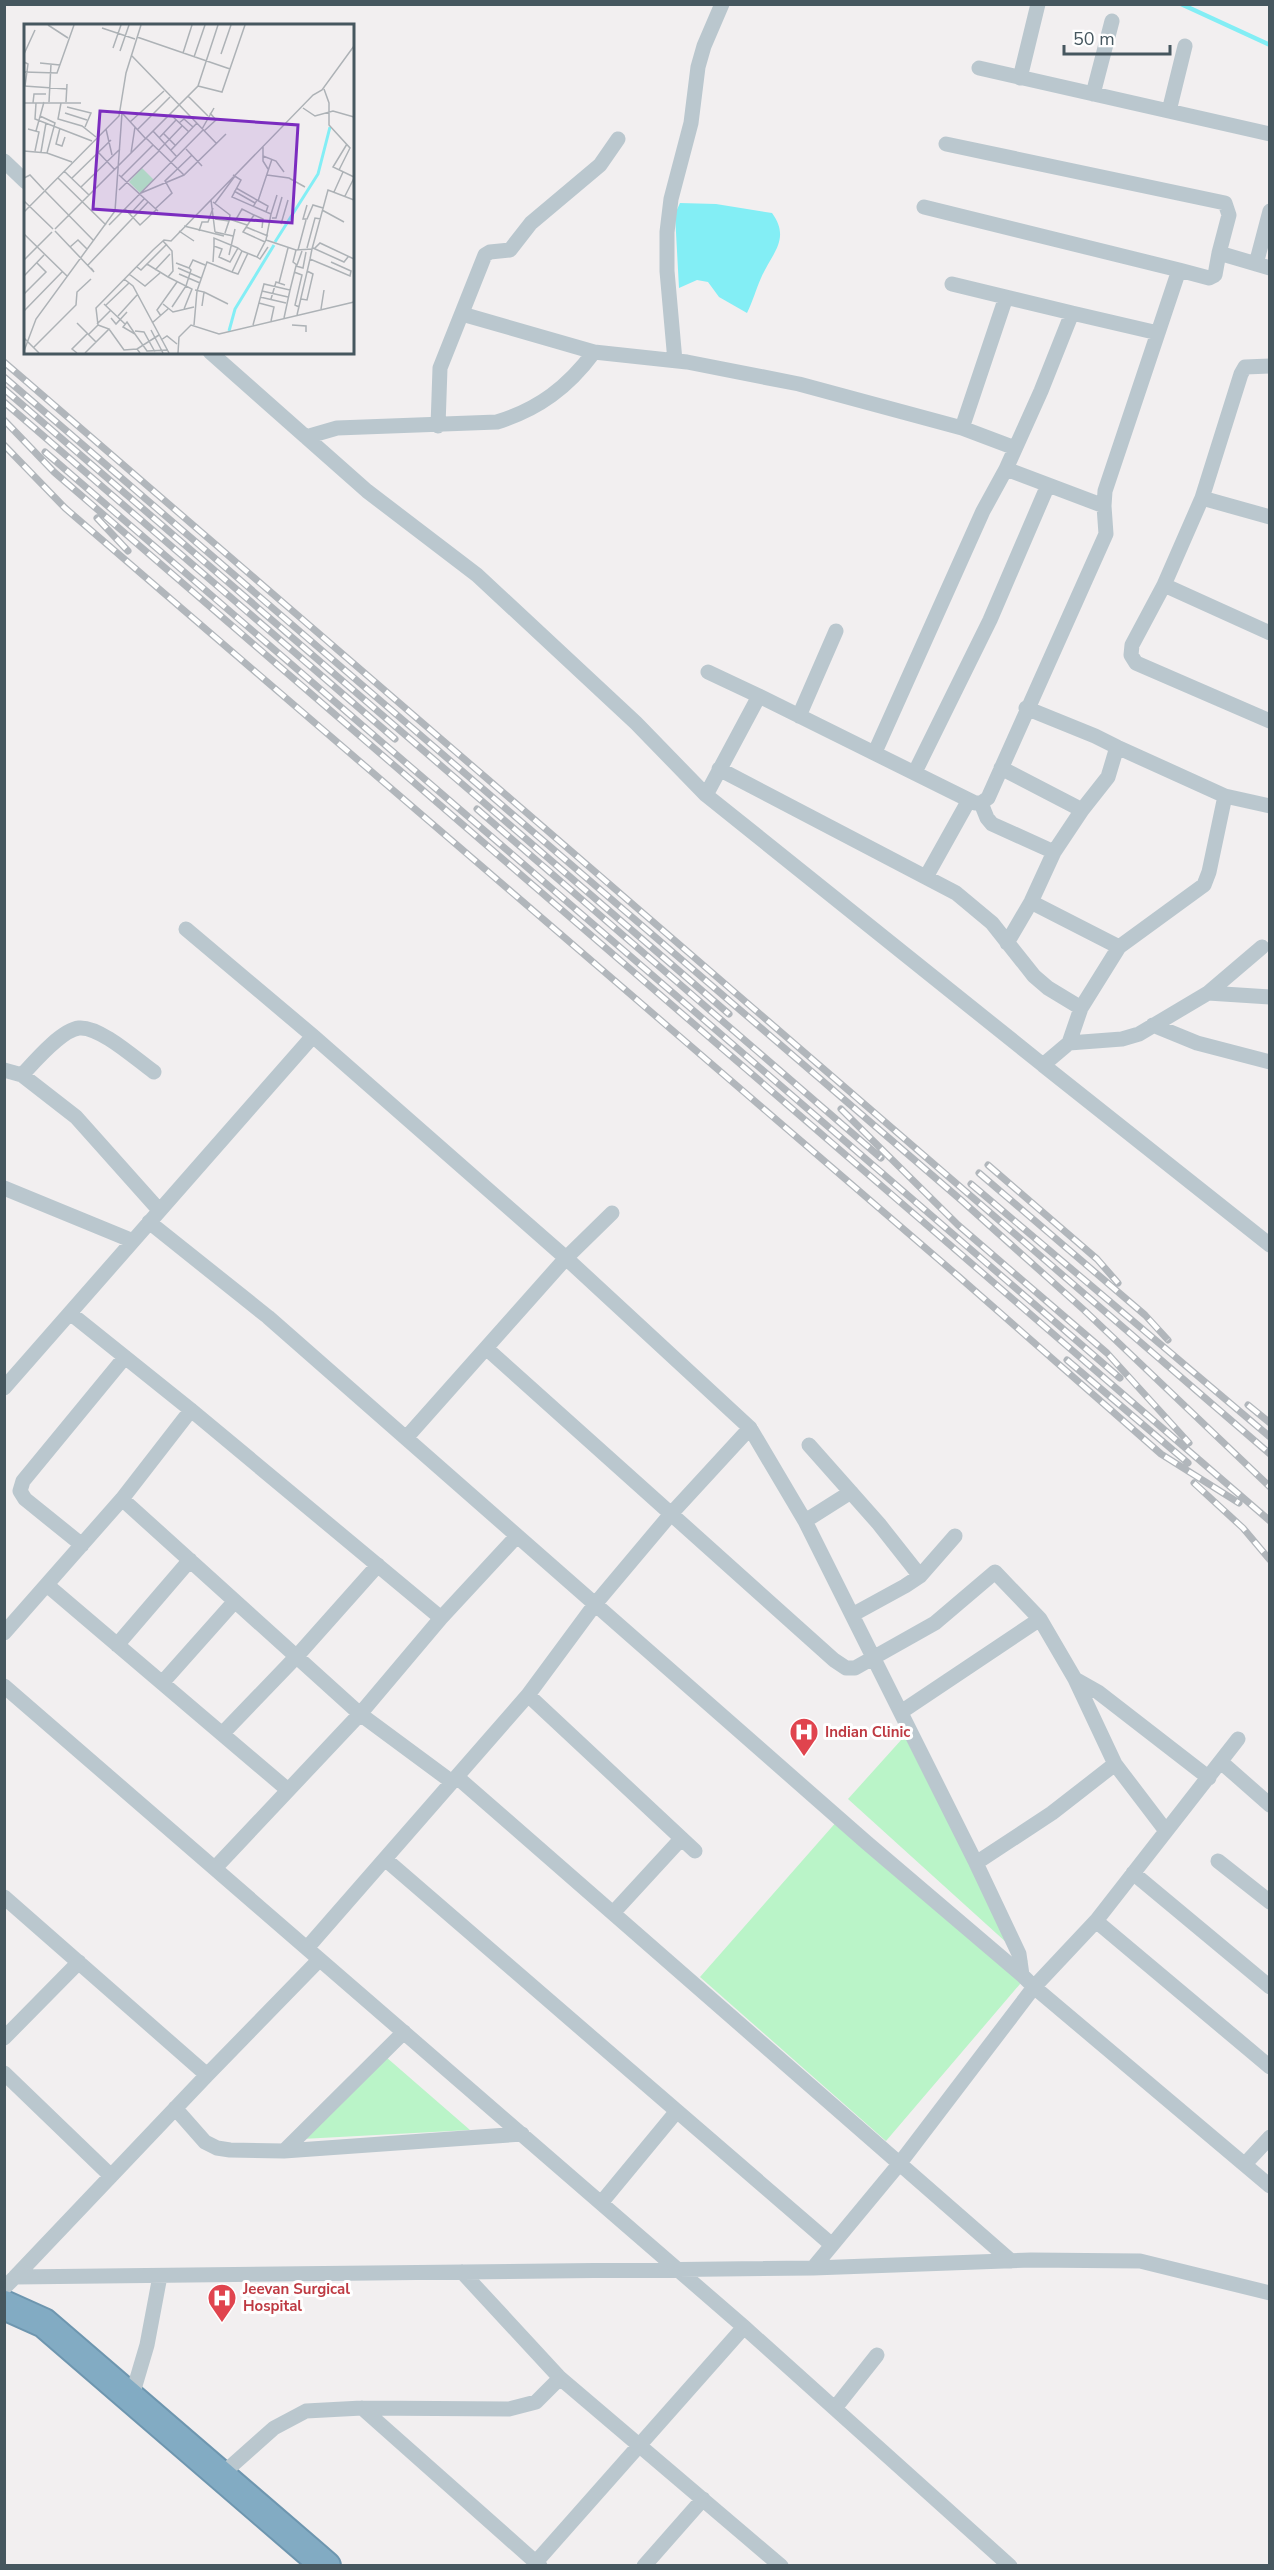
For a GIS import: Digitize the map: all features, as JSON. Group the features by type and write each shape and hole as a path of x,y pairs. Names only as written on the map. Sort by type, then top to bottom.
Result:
{"highway":[{"path":"9,2295 326,2565"},
{"path":"9,2295 33,2335 302,2565"}],"street":[{"path":"675,361 667,271 667,232 671,199 692,123 698,67 704,46 722,4"},
{"path":"1020,78 1038,4"},
{"path":"1094,94 1112,21"},
{"path":"1169,111 1185,46"},
{"path":"978,68 1269,135"},
{"path":"438,426 440,368 485,255 490,252 510,250 531,223 600,165 618,139"},
{"path":"924,207 1209,278 1215,275 1229,215 1225,203 946,144"},
{"path":"4,161 24,180"},
{"path":"1219,253 1263,266 1269,211"},
{"path":"926,877 975,801 988,798 1026,708 1106,534 1105,491 1179,270"},
{"path":"952,285 1158,333"},
{"path":"962,428 1006,297"},
{"path":"875,752 983,511 1006,469 1041,391 1071,313"},
{"path":"462,314 594,352 675,361 799,384 962,428 1015,448"},
{"path":"306,437 337,428 497,422 517,416 555,395 577,376 594,352"},
{"path":"212,354 367,491 477,575 636,723 706,795 1269,1245"},
{"path":"1269,366 1245,368 1241,374 1202,498 1164,585 1132,645 1131,655 1136,663 1269,721"},
{"path":"1006,469 1104,506"},
{"path":"915,772 990,620 1048,485"},
{"path":"1202,498 1269,517"},
{"path":"1164,585 1269,633"},
{"path":"799,716 836,631"},
{"path":"708,672 975,801 992,824 1054,852"},
{"path":"706,795 759,696"},
{"path":"1026,708 1095,736 1225,796 1269,806"},
{"path":"1007,943 1031,902 1054,852 1082,810 1108,777 1117,747"},
{"path":"1001,768 1082,810"},
{"path":"719,769 956,893 979,910 1034,976 1048,988 1081,1008"},
{"path":"1043,1065 1068,1043 1081,1008 1119,947 1203,885 1209,872 1225,796"},
{"path":"1031,902 1119,947"},
{"path":"186,929 313,1036 566,1258 750,1428 805,1521 901,1712 1019,1954 1022,1974"},
{"path":"1068,1043 1122,1040 1139,1034 1182,1011 1208,993 1262,947"},
{"path":"1208,993 1269,997"},
{"path":"1153,1025 1197,1043 1269,1062"},
{"path":"22,1075 69,1031 78,1028 89,1029 105,1037 154,1072"},
{"path":"4,1388 313,1036"},
{"path":"4,1070 22,1075 76,1117 154,1216 867,1843 1022,1974 1034,1988 1269,2186"},
{"path":"4,1188 133,1240"},
{"path":"406,1438 566,1258 612,1213"},
{"path":"70,1313 191,1410 441,1618"},
{"path":"486,1348 670,1515 834,1660 846,1668 855,1668 935,1623 995,1572 1040,1619 1076,1679 1115,1764 1166,1832"},
{"path":"82,1545 25,1499 20,1491 22,1481 125,1357"},
{"path":"4,1633 122,1499 191,1410"},
{"path":"308,1948 528,1695 596,1603 670,1515 750,1428"},
{"path":"809,1445 920,1576"},
{"path":"805,1521 851,1492"},
{"path":"122,1499 360,1714 455,1779 613,1913 1011,2261"},
{"path":"215,1868 360,1714 441,1618 517,1536"},
{"path":"852,1615 920,1576 955,1536"},
{"path":"117,1645 190,1560"},
{"path":"222,1734 297,1656 378,1566"},
{"path":"47,1585 288,1790"},
{"path":"162,1683 235,1601"},
{"path":"901,1712 1040,1619"},
{"path":"1076,1679 1098,1692 1209,1778"},
{"path":"4,1686 678,2269 1010,2565"},
{"path":"528,1695 695,1851"},
{"path":"813,2268 900,2163 1034,1988 1095,1921 1238,1739"},
{"path":"1221,1762 1269,1805"},
{"path":"976,1863 1052,1814 1115,1764"},
{"path":"613,1913 681,1839"},
{"path":"385,1859 832,2245"},
{"path":"1218,1861 1269,1902"},
{"path":"1133,1873 1269,1987"},
{"path":"4,1897 207,2075"},
{"path":"1095,1921 1269,2067"},
{"path":"9,2295 111,2176 320,1960"},
{"path":"4,2038 79,1962"},
{"path":"284,2151 404,2032"},
{"path":"4,2073 111,2176"},
{"path":"175,2108 205,2142 217,2148 284,2151 522,2134"},
{"path":"601,2203 677,2111"},
{"path":"1245,2164 1269,2137"},
{"path":"9,2295 160,2276 813,2268 1011,2261 1140,2261 1269,2293"},
{"path":"462,2272 560,2378 704,2499 772,2563"},
{"path":"131,2399 147,2345 160,2276"},
{"path":"362,2408 538,2564 744,2327"},
{"path":"835,2408 877,2355"},
{"path":"220,2476 274,2428 306,2411 362,2408 509,2409 536,2402 560,2378"},
{"path":"644,2565 704,2499"}],"green space":[{"path":"911,1729 1028,1962 848,1799"},
{"path":"838,1820 1026,1977 886,2141 700,1977"},
{"path":"386,2057 470,2130 302,2139"}],"water":[{"path":"680,203 716,204 772,213 780,231 778,246 761,278 747,313 719,297 708,282 697,280 679,288 675,214"}],"waterway":[{"path":"1181,4 1270,45"}],"railway":[{"path":"4,362 1270,1454"},
{"path":"4,377 961,1200 1084,1310 1270,1487"},
{"path":"4,389 729,1014"},
{"path":"4,402 395,739"},
{"path":"4,420 54,472 1270,1521"},
{"path":"4,445 65,508 958,1276 1161,1454 1239,1503"},
{"path":"45,452 1120,1378"},
{"path":"97,518 128,551"},
{"path":"477,809 881,1158"},
{"path":"841,1109 958,1225 1107,1353 1189,1443"},
{"path":"988,1165 1097,1259 1118,1283"},
{"path":"979,1173 1145,1315 1168,1340"},
{"path":"971,1184 1270,1437"},
{"path":"1067,1360 1188,1463"},
{"path":"1248,1405 1270,1423"},
{"path":"1194,1483 1243,1528 1270,1560"}],"place":[{"name":"Indian Clinic","path":"804,1758"},
{"name":"Jeevan Surgical Hospital","path":"222,2324"}]}
